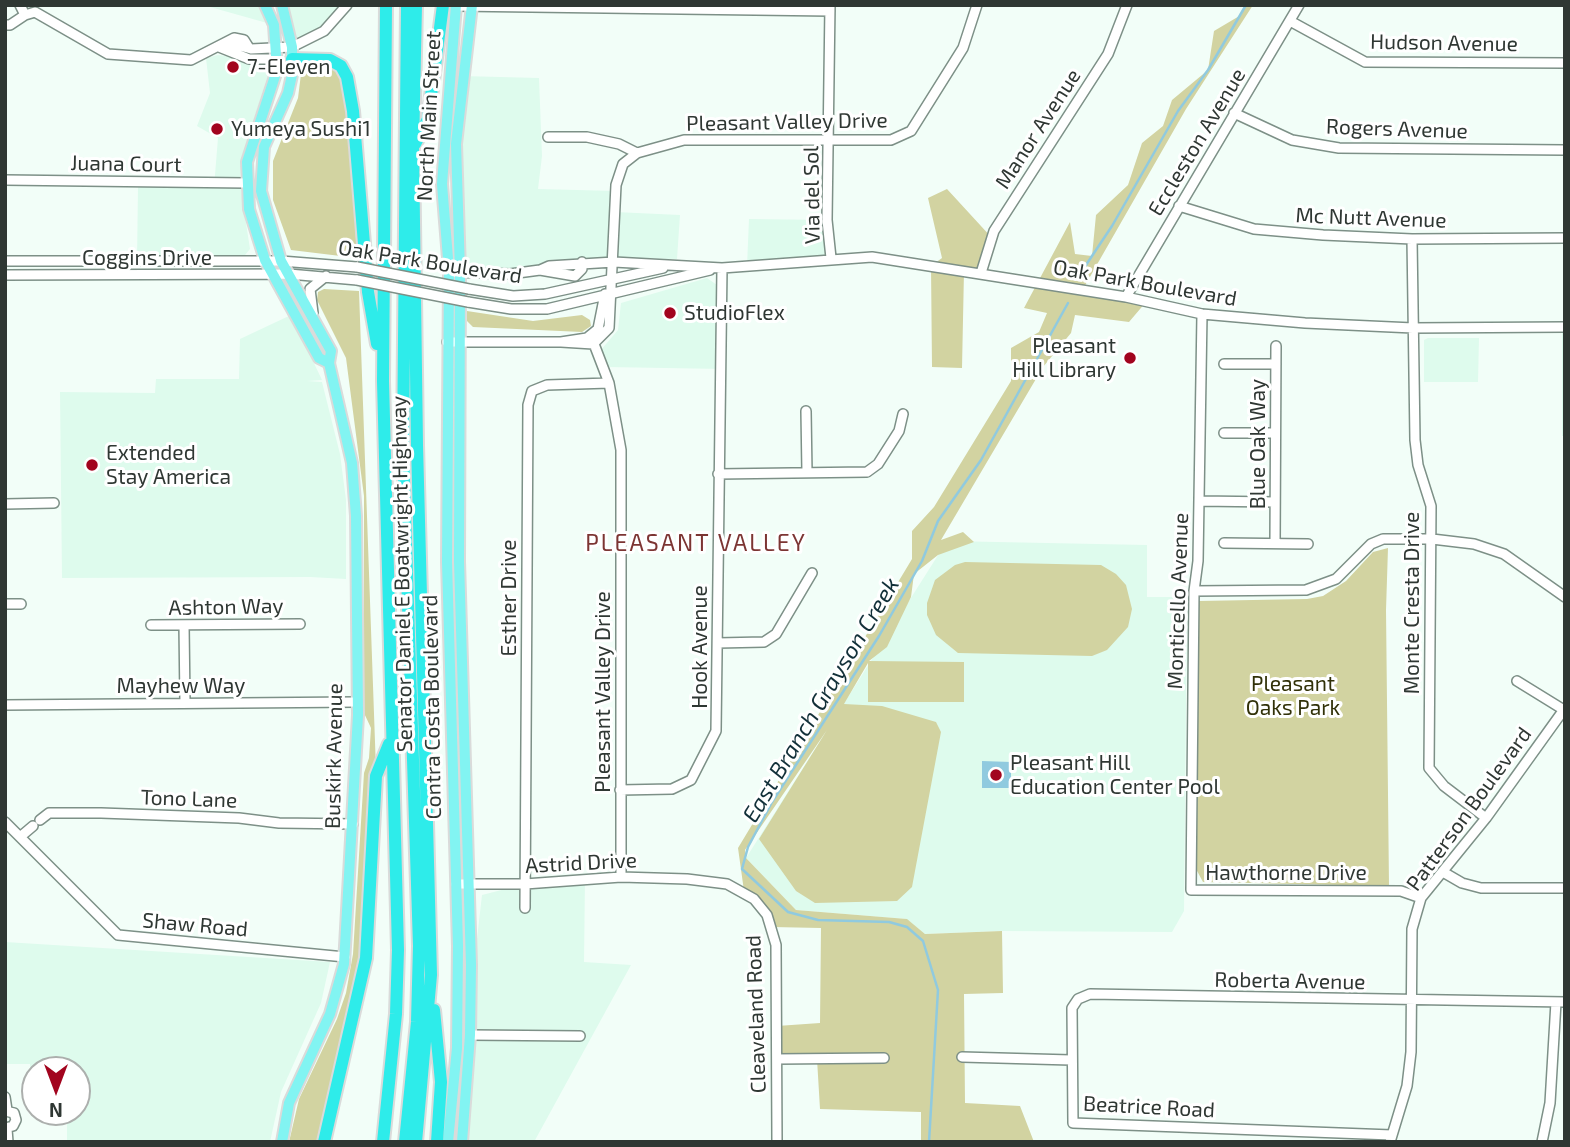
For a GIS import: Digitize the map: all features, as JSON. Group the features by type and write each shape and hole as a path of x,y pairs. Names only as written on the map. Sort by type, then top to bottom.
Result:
{"highway":[{"name":"Senator Daniel E Boatwright Highway","path":"383,1142 396,1014 398,950 390,739 383,381 386,5"},
{"path":"405,1142 417,1023 419,946 403,450 407,5"},
{"name":"Senator Daniel E Boatwright Highway","path":"416,5 414,148 417,445 431,975 416,1142"},
{"path":"414,148 428,119 443,5"},
{"path":"292,53 330,60 341,66 347,77 353,111 368,292 383,381"},
{"path":"324,1142 366,958 376,776 390,739"},
{"path":"431,975 441,1082 437,1142"}],"main road":[{"name":"Buskirk Avenue","path":"265,5 274,25 277,59 274,89 253,137 246,183 256,236 265,260 319,358 329,363"},
{"path":"277,59 292,53 282,5"},
{"name":"North Main Street","path":"454,272 442,184 456,6"},
{"name":"North Main Street","path":"454,272 456,144 472,6"},
{"name":"Buskirk Avenue","path":"282,1142 289,1103 330,1014 345,957 357,702 355,494 345,430 329,363 331,351 281,261 268,223 260,177 264,147 288,93 292,53"},
{"name":"Contra Costa Boulevard","path":"454,272 459,341 459,561 469,884 470,1035 461,1142"},
{"name":"Contra Costa Boulevard","path":"449,1142 457,1048 456,884 448,576 447,342 454,272"}],"street":[{"path":"20,5 25,15"},
{"path":"5,25 35,12 108,54 191,60 219,47 233,44 249,48 276,47 292,53 324,32 346,5"},
{"name":"Pleasant Valley Drive","path":"637,153 684,139 891,140 911,131 963,48 977,5"},
{"name":"Manor Avenue","path":"981,273 994,231 1108,54 1128,5"},
{"name":"Eccleston Avenue","path":"1126,297 1299,5"},
{"path":"456,6 830,8"},
{"name":"Via del Sol","path":"830,8 827,220 831,258"},
{"name":"Hudson Avenue","path":"1290,21 1365,62 1565,63"},
{"path":"219,47 249,59 277,59"},
{"name":"Rogers Avenue","path":"1234,113 1292,140 1339,148 1565,150"},
{"path":"548,137 587,137 619,144 637,153 623,164 616,185 613,278 600,326 596,333 587,338 561,342"},
{"name":"Juana Court","path":"5,180 246,183"},
{"name":"Mc Nutt Avenue","path":"1179,206 1254,229 1412,239 1565,238"},
{"name":"Monte Cresta Drive","path":"1412,239 1415,440 1418,465 1431,506 1429,768 1444,786 1486,818"},
{"name":"Oak Park Boulevard","path":"289,274 357,280 468,302 528,310 608,297 646,284 722,268 831,258 884,258 1126,297 1202,314 1305,323 1413,328 1565,327"},
{"name":"Coggins Drive","path":"5,261 281,261"},
{"name":"Oak Park Boulevard","path":"281,261 356,267 469,289 527,295 564,292 613,278 677,265"},
{"name":"Oak Park Boulevard","path":"454,272 499,275 540,270 571,276 579,273 582,262 722,268"},
{"name":"Hook Avenue","path":"620,790 672,789 691,780 716,731 722,268"},
{"name":"Coggins Drive","path":"5,275 289,274"},
{"path":"313,315 310,289 326,276"},
{"path":"447,342 594,344 609,328 608,297"},
{"name":"Monticello Avenue","path":"1191,890 1194,591 1199,501 1202,314"},
{"name":"Pleasant Valley Drive","path":"594,344 609,383 621,450 621,877"},
{"name":"Blue Oak Way","path":"1275,544 1276,346"},
{"path":"1224,364 1276,365"},
{"name":"Esther Drive","path":"525,884 528,405 532,391 547,385 609,383"},
{"path":"806,411 807,473"},
{"path":"718,474 867,472 878,464 899,431 903,414"},
{"path":"1224,433 1276,433"},
{"path":"1199,501 1275,502"},
{"path":"5,504 54,503"},
{"path":"1194,591 1307,590 1336,579 1371,544 1382,539 1432,539 1474,544 1504,554 1565,597"},
{"path":"1224,543 1308,544"},
{"path":"718,643 764,642 776,634 812,573"},
{"path":"5,604 21,604"},
{"name":"Ashton Way","path":"151,625 300,624"},
{"path":"184,625 185,703"},
{"path":"1517,681 1564,709"},
{"name":"Mayhew Way","path":"5,705 357,702"},
{"name":"Patterson Boulevard","path":"1391,1138 1407,1086 1412,1000 1412,929 1421,898 1486,818 1564,709"},
{"name":"Tono Lane","path":"20,837 48,813 353,824"},
{"name":"Shaw Road","path":"5,822 118,935 345,957"},
{"path":"1443,872 1462,883 1481,888 1565,888"},
{"name":"Astrid Drive","path":"456,884 525,884 621,877 707,882"},
{"name":"Cleaveland Road","path":"707,882 744,891 767,915 772,927 776,945 777,1142"},
{"path":"525,884 525,908"},
{"name":"Hawthorne Drive","path":"1191,890 1401,891 1421,898"},
{"name":"Roberta Avenue","path":"1071,1060 1072,1008 1078,999 1090,994 1561,1002"},
{"path":"1542,1142 1550,1104 1561,1002"},
{"path":"470,1035 580,1036"},
{"path":"777,1059 884,1058"},
{"path":"962,1058 1071,1060"},
{"name":"Beatrice Road","path":"1071,1060 1073,1123 1391,1138"},
{"path":"5,1097 6,1111 13,1113 16,1120 13,1126 6,1128 8,1142"}],"shaded area":[{"path":"203,5 260,5 267,23"},
{"path":"282,5 347,5 334,23 292,47"},
{"path":"218,55 272,62 241,161 240,184 250,249 245,255 137,260 138,187 214,187 218,138 197,126 210,93 206,58"},
{"path":"462,76 539,78 542,156 538,189 616,191 615,212 680,215 677,259 600,258 540,270 460,272 456,144"},
{"path":"749,219 827,220 831,258 747,266"},
{"path":"707,278 717,285 727,286 724,369 606,367 600,351 618,330 621,303"},
{"path":"291,315 322,380 307,381 322,382 340,454 346,500 346,579 62,578 60,392 155,393 156,379 239,379 240,339"},
{"path":"1562,327 1565,327 1565,436 1562,436"},
{"path":"1479,338 1478,382 1424,382 1424,340"},
{"path":"947,541 1147,545 1147,597 1187,597 1184,911 1172,932 1002,931 925,934 906,919 796,910 746,858"},
{"path":"585,879 584,962 631,965 534,1142 462,1142 470,1000 482,895 525,884"},
{"path":"5,942 330,962 321,1003 281,1092 270,1142 67,1142 67,1126 91,1126 91,1056 21,1056 21,1064 5,1064"}],"green space":[{"path":"1246,5 1253,5 1186,109 1083,289 1146,302 1129,322 1075,315 1071,333 1043,367 941,540 963,532 974,542 938,555 914,574 911,597 887,647 869,661 964,662 964,702 868,702 868,663 844,704 882,706 936,722 941,732 912,887 897,901 815,903 796,891 759,839 827,730 745,850 746,858 796,910 907,919 925,934 1002,931 1003,993 964,994 965,1103 1020,1106 1034,1142 921,1142 921,1112 820,1109 817,1059 777,1059 777,1026 820,1023 821,928 772,927 744,891 738,848 912,559 912,531 934,507 1011,381 1011,348 1039,332 1047,313 1024,308 1070,222 1075,254 1092,256 1096,215 1128,185 1142,143 1163,126 1172,100 1208,70 1214,31 1241,15"},
{"path":"309,63 336,70 342,81 349,110 357,258 291,250 273,200 273,161 298,98 301,74"},
{"path":"947,189 992,238 981,273 964,271 962,368 932,367 931,266 942,258 928,198"},
{"path":"324,289 359,291 376,770 369,937 324,1142 289,1142 299,1099 337,1019 346,993 353,954 364,773 369,758 371,728 364,713 364,496 346,358 317,300 318,292"},
{"path":"467,311 533,321 582,315 590,320 591,326 582,332 473,327 467,321"},
{"name":"Pleasant Oaks Park","path":"1388,548 1386,610 1389,886 1203,882 1196,869 1199,601 1307,599 1323,596 1346,581 1373,552"},
{"path":"965,562 1101,565 1116,574 1126,585 1132,609 1128,627 1107,650 1092,656 958,653 936,635 927,615 927,603 935,580 955,565"}],"water":[{"name":"Pleasant Hill Education Center Pool","path":"982,761 1011,762 1011,788 982,788"}],"waterway":[{"path":"1080,274 1112,226 1178,111 1208,70 1246,5"},
{"name":"East Branch Grayson Creek","path":"929,1142 938,990 923,941 907,927 889,922 818,920 788,912 742,869 748,847 772,802 879,636 922,561 938,521 981,460 1068,303"}],"place":[{"name":"7-Eleven","path":"233,67"},
{"name":"Yumeya Sushi1","path":"217,129"},
{"name":"StudioFlex","path":"670,313"},
{"name":"Pleasant Hill Library","path":"1130,358"},
{"name":"Extended Stay America","path":"92,465"},
{"name":"Pleasant Hill Education Center Pool","path":"996,775"}],"district":[{"name":"PLEASANT VALLEY","path":"696,543"}]}
